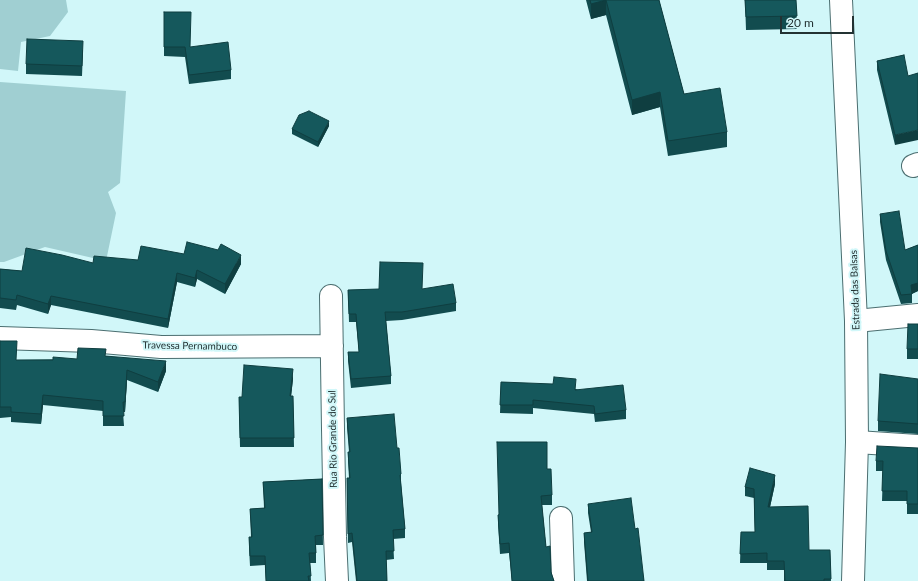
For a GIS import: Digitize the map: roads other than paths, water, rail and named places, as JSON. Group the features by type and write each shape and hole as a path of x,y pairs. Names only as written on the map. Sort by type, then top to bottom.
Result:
{"street":[{"name":"Estrada das Balsas","path":"841,0 856,321 857,442 853,581"},
{"name":"Rua Rio Grande do Sul","path":"331,296 337,581"},
{"path":"856,321 918,315"},
{"name":"Travessa Pernambuco","path":"0,338 91,341 161,347 332,346"},
{"path":"857,442 918,446"},
{"path":"561,518 562,581"}]}
